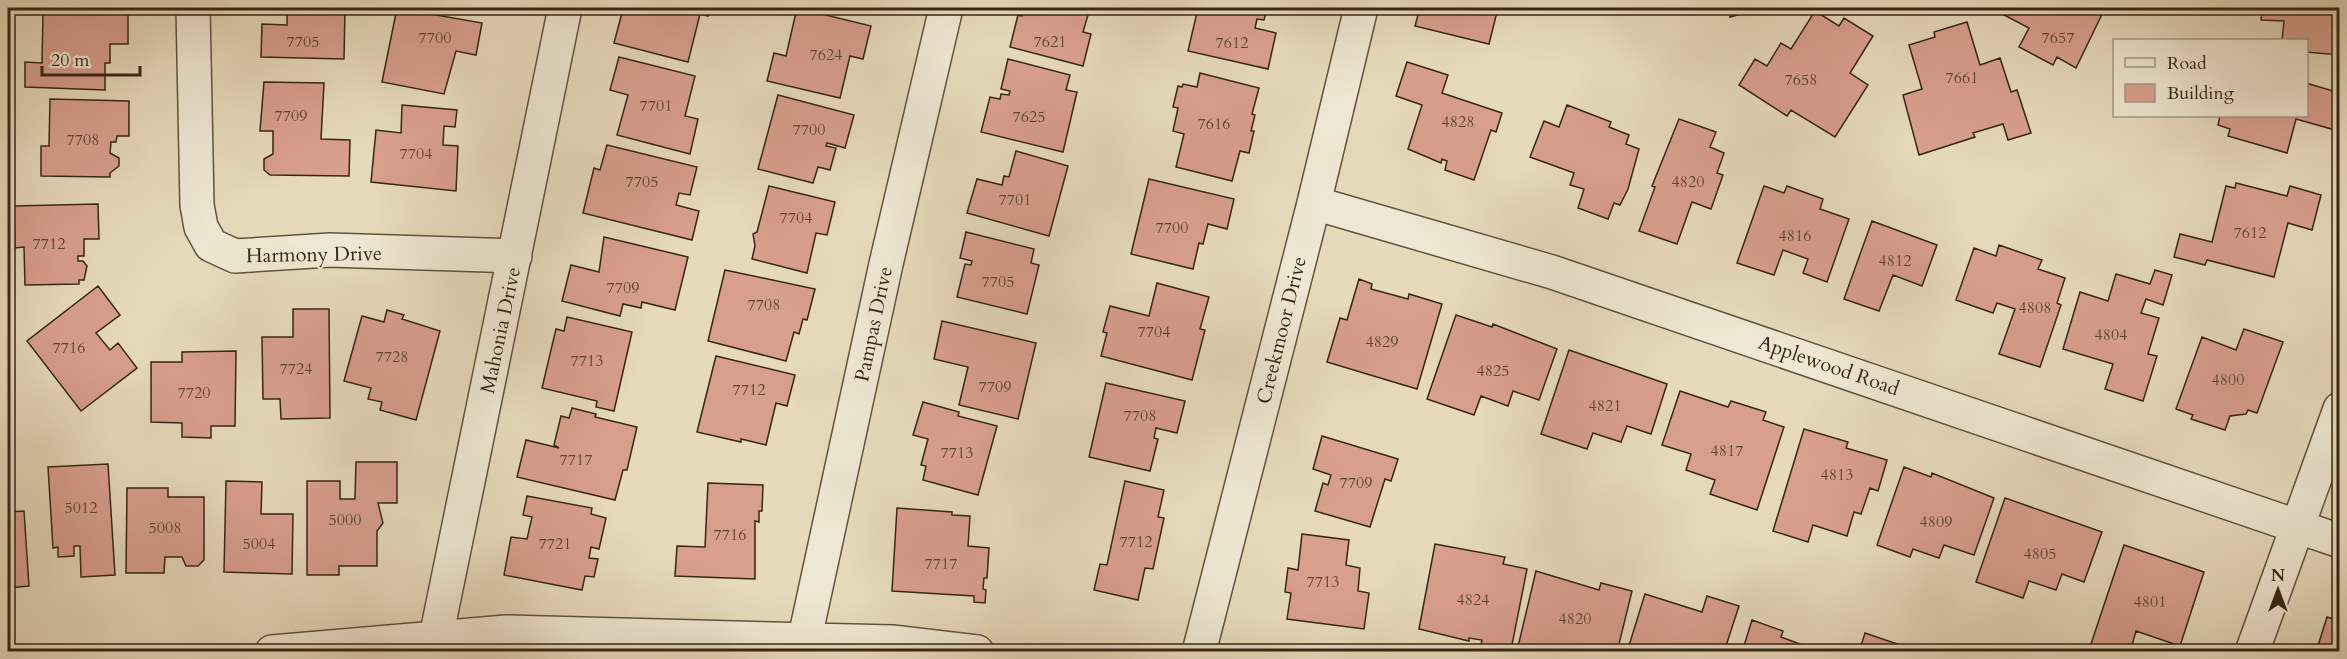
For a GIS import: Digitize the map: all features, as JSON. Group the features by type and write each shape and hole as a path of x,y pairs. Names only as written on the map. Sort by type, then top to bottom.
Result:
{"street":[{"name":"Harmony Drive","path":"193,8 197,205 201,227 211,245 235,255 330,250 515,255"},
{"name":"Mahonia Drive","path":"434,645 565,8"},
{"name":"Pampas Drive","path":"804,642 886,264 946,8"},
{"name":"Creekmoor Drive","path":"1198,651 1314,203 1361,8"},
{"name":"Applewood Road","path":"1314,203 1551,272 2340,541"},
{"path":"2252,651 2295,526 2340,409"},
{"path":"272,651 434,645 506,632 804,642 892,642 977,651"}],"building":[{"path":"287,8 345,8 344,59 261,57 262,24 287,25"},
{"path":"397,8 482,23 476,55 456,51 444,94 382,82"},
{"path":"634,8 710,8 708,16 700,14 688,62 614,43 623,9 633,12"},
{"path":"797,8 871,26 863,59 850,56 840,98 767,81 774,53 786,56"},
{"path":"1024,8 1090,8 1083,32 1091,34 1083,66 1010,47 1018,15 1022,16"},
{"path":"1198,8 1267,8 1264,20 1257,19 1255,28 1276,33 1268,69 1188,51"},
{"path":"1420,8 1498,8 1489,44 1415,26"},
{"path":"1702,8 1725,8 1704,13"},
{"path":"1728,8 1764,8 1730,17"},
{"path":"1991,8 2105,8 2076,68 2057,57 2053,65 2019,47 2029,28"},
{"path":"2262,8 2340,8 2340,55 2308,52 2308,39 2282,39 2284,21 2261,20"},
{"path":"1815,11 1839,26 1844,18 1873,36 1850,73 1868,85 1835,137 1791,110 1787,116 1739,85 1755,59 1767,66 1781,43 1791,49"},
{"path":"43,12 128,13 128,44 110,44 110,63 105,63 105,90 25,87 25,62 42,63"},
{"path":"1967,22 1980,65 2000,58 2011,92 2017,90 2031,133 2008,140 2003,124 1973,133 1975,137 1919,155 1903,95 1922,89 1909,45 1935,37 1934,32"},
{"path":"619,57 695,76 685,116 698,119 690,154 617,135 628,95 610,90"},
{"path":"1008,59 1070,75 1066,90 1077,92 1063,152 981,132 990,97 1000,99 1001,94 1009,95 1010,91 1001,89"},
{"path":"1407,62 1448,75 1442,93 1502,113 1496,132 1491,130 1474,180 1445,170 1447,161 1442,159 1441,163 1408,149 1422,105 1396,96"},
{"path":"1200,73 1259,88 1252,114 1255,115 1251,131 1254,131 1249,153 1240,151 1232,181 1176,167 1184,134 1173,131 1178,108 1173,107 1178,86 1182,87 1183,84 1197,87"},
{"path":"264,82 324,83 321,139 350,140 349,176 270,175 264,170 264,159 273,154 273,131 260,131"},
{"path":"2308,84 2340,93 2340,113 2335,130 2296,119 2287,153 2228,136 2230,129 2218,125 2220,117 2308,117"},
{"path":"778,95 854,115 845,148 827,143 826,146 836,148 830,170 818,167 813,183 758,169"},
{"path":"50,99 129,101 129,136 117,136 116,142 111,142 110,153 119,158 119,166 110,173 110,177 41,176 41,146 49,146"},
{"path":"402,105 457,110 455,127 444,126 443,145 458,146 456,191 371,182 376,130 401,133"},
{"path":"1567,105 1611,122 1609,127 1629,135 1626,144 1639,149 1628,189 1620,205 1614,203 1608,219 1578,208 1584,189 1570,185 1574,173 1530,157 1544,121 1559,127"},
{"path":"1679,119 1716,132 1710,147 1724,153 1717,173 1723,175 1711,209 1692,202 1677,244 1639,231 1655,187 1652,186"},
{"path":"607,145 697,167 690,195 679,193 676,205 699,211 692,240 583,213 594,168 600,170"},
{"path":"1016,151 1068,166 1049,236 967,213 977,179 1002,185 1004,176 1009,177"},
{"path":"1149,179 1234,199 1227,229 1208,224 1203,244 1199,243 1193,269 1131,254"},
{"path":"2236,183 2287,196 2290,186 2321,195 2312,230 2288,223 2274,277 2207,260 2205,265 2174,257 2180,234 2212,242 2226,186 2235,188"},
{"path":"769,186 835,202 827,235 816,233 807,273 752,259 755,246 753,234 757,232"},
{"path":"1764,186 1784,193 1787,186 1823,199 1820,209 1849,219 1827,282 1803,273 1808,259 1783,250 1774,275 1737,263"},
{"path":"98,204 99,239 84,239 84,256 78,256 78,261 83,261 87,266 84,280 79,280 79,284 25,285 24,247 15,248 14,206"},
{"path":"1872,221 1937,245 1922,286 1893,275 1879,311 1844,299"},
{"path":"966,232 1034,249 1031,263 1039,265 1027,314 957,297 965,264 971,265 972,261 960,258"},
{"path":"604,237 688,257 675,310 642,302 641,308 623,304 620,316 562,301 571,265 599,272"},
{"path":"1999,245 2042,260 2038,269 2065,278 2057,303 2061,305 2040,367 1999,354 2015,309 1997,303 1993,313 1956,300 1974,248 1996,256"},
{"path":"725,270 815,289 807,320 803,319 799,334 794,332 786,361 708,341"},
{"path":"2155,270 2172,275 2163,305 2146,299 2141,313 2159,318 2148,354 2157,356 2143,401 2105,389 2113,364 2063,349 2080,292 2108,301 2116,274 2150,284"},
{"path":"1359,279 1372,284 1371,289 1408,299 1409,294 1442,304 1417,389 1327,362 1340,318 1347,320"},
{"path":"1157,283 1209,297 1200,329 1205,330 1192,380 1101,356 1107,333 1103,332 1110,306 1149,316"},
{"path":"98,286 120,315 96,333 110,350 118,343 137,368 81,411 27,341"},
{"path":"293,309 329,309 330,418 281,419 280,399 263,399 262,337 293,337"},
{"path":"387,310 404,315 402,319 440,331 416,420 380,410 382,402 368,399 371,388 344,381 362,316 384,322"},
{"path":"1456,315 1492,327 1493,324 1557,349 1539,400 1513,391 1508,406 1481,396 1474,415 1427,399"},
{"path":"567,317 632,332 614,411 596,407 597,401 542,388 556,329 564,331"},
{"path":"942,321 1036,343 1018,419 959,405 968,367 934,359"},
{"path":"2244,329 2283,342 2257,413 2248,410 2246,414 2230,416 2225,430 2191,419 2193,415 2176,409 2202,337 2236,350"},
{"path":"1569,350 1667,384 1651,434 1627,426 1621,442 1593,433 1587,449 1541,434"},
{"path":"236,351 235,426 211,426 211,438 182,437 182,423 151,422 151,362 182,362 182,352"},
{"path":"716,356 795,375 787,406 776,403 766,445 697,432"},
{"path":"1106,383 1185,401 1177,433 1156,428 1154,438 1158,439 1150,471 1089,457"},
{"path":"1680,391 1728,407 1731,401 1766,412 1763,420 1784,427 1757,510 1710,494 1715,480 1686,470 1691,454 1662,445"},
{"path":"923,402 959,412 958,416 997,426 978,495 923,480 926,466 921,465 928,439 913,435"},
{"path":"572,408 596,414 595,417 637,427 627,470 623,470 615,500 517,477 526,440 559,448 554,445 561,416 569,418"},
{"path":"1804,429 1848,442 1846,448 1887,460 1878,491 1870,488 1861,514 1854,512 1847,536 1813,525 1808,542 1773,531"},
{"path":"1322,436 1398,459 1391,481 1385,479 1370,527 1315,511 1323,483 1328,485 1331,475 1313,469"},
{"path":"356,462 397,462 397,503 378,503 383,523 377,531 377,566 339,566 339,575 307,575 307,481 340,481 340,499 355,499"},
{"path":"108,464 115,575 81,577 80,546 74,546 74,556 58,557 58,547 53,548 48,467"},
{"path":"1904,467 1931,477 1932,473 1994,498 1974,555 1944,545 1939,558 1913,549 1910,557 1877,545"},
{"path":"226,481 262,482 261,514 293,514 292,574 224,572"},
{"path":"1125,481 1164,490 1158,517 1164,518 1153,569 1145,568 1138,600 1094,590 1100,564 1107,565"},
{"path":"708,483 763,485 762,511 759,511 759,522 755,521 755,579 675,576 677,546 705,547"},
{"path":"127,488 168,488 168,497 204,497 204,560 198,566 186,566 182,557 165,557 164,573 126,573"},
{"path":"527,496 592,508 591,514 606,518 599,549 591,547 589,558 598,559 594,577 585,576 582,590 504,575 511,537 527,539 532,517 523,515"},
{"path":"2005,498 2102,532 2084,582 2062,574 2056,590 2029,581 2023,598 1976,582"},
{"path":"897,508 952,512 952,515 970,516 968,546 989,548 987,578 984,578 983,589 986,590 985,603 974,602 974,596 892,591"},
{"path":"24,511 29,586 8,588 8,512"},
{"path":"1302,534 1349,540 1346,565 1360,568 1358,591 1369,593 1364,629 1287,619 1291,593 1285,592 1288,568 1298,570"},
{"path":"1435,544 1505,557 1503,564 1527,569 1511,650 1481,645 1482,640 1469,638 1469,641 1419,629"},
{"path":"2124,545 2204,572 2180,646 2136,631 2130,652 2093,652 2094,648 2090,647"},
{"path":"1536,571 1599,590 1601,583 1632,591 1617,652 1581,652 1557,646 1556,652 1517,651"},
{"path":"1645,594 1702,612 1707,596 1739,606 1724,652 1627,652"},
{"path":"2327,617 2340,621 2340,652 2316,652"},
{"path":"1752,620 1783,631 1781,637 1808,647 1807,652 1742,652"},
{"path":"1865,633 1903,646 1901,652 1859,652"}]}
